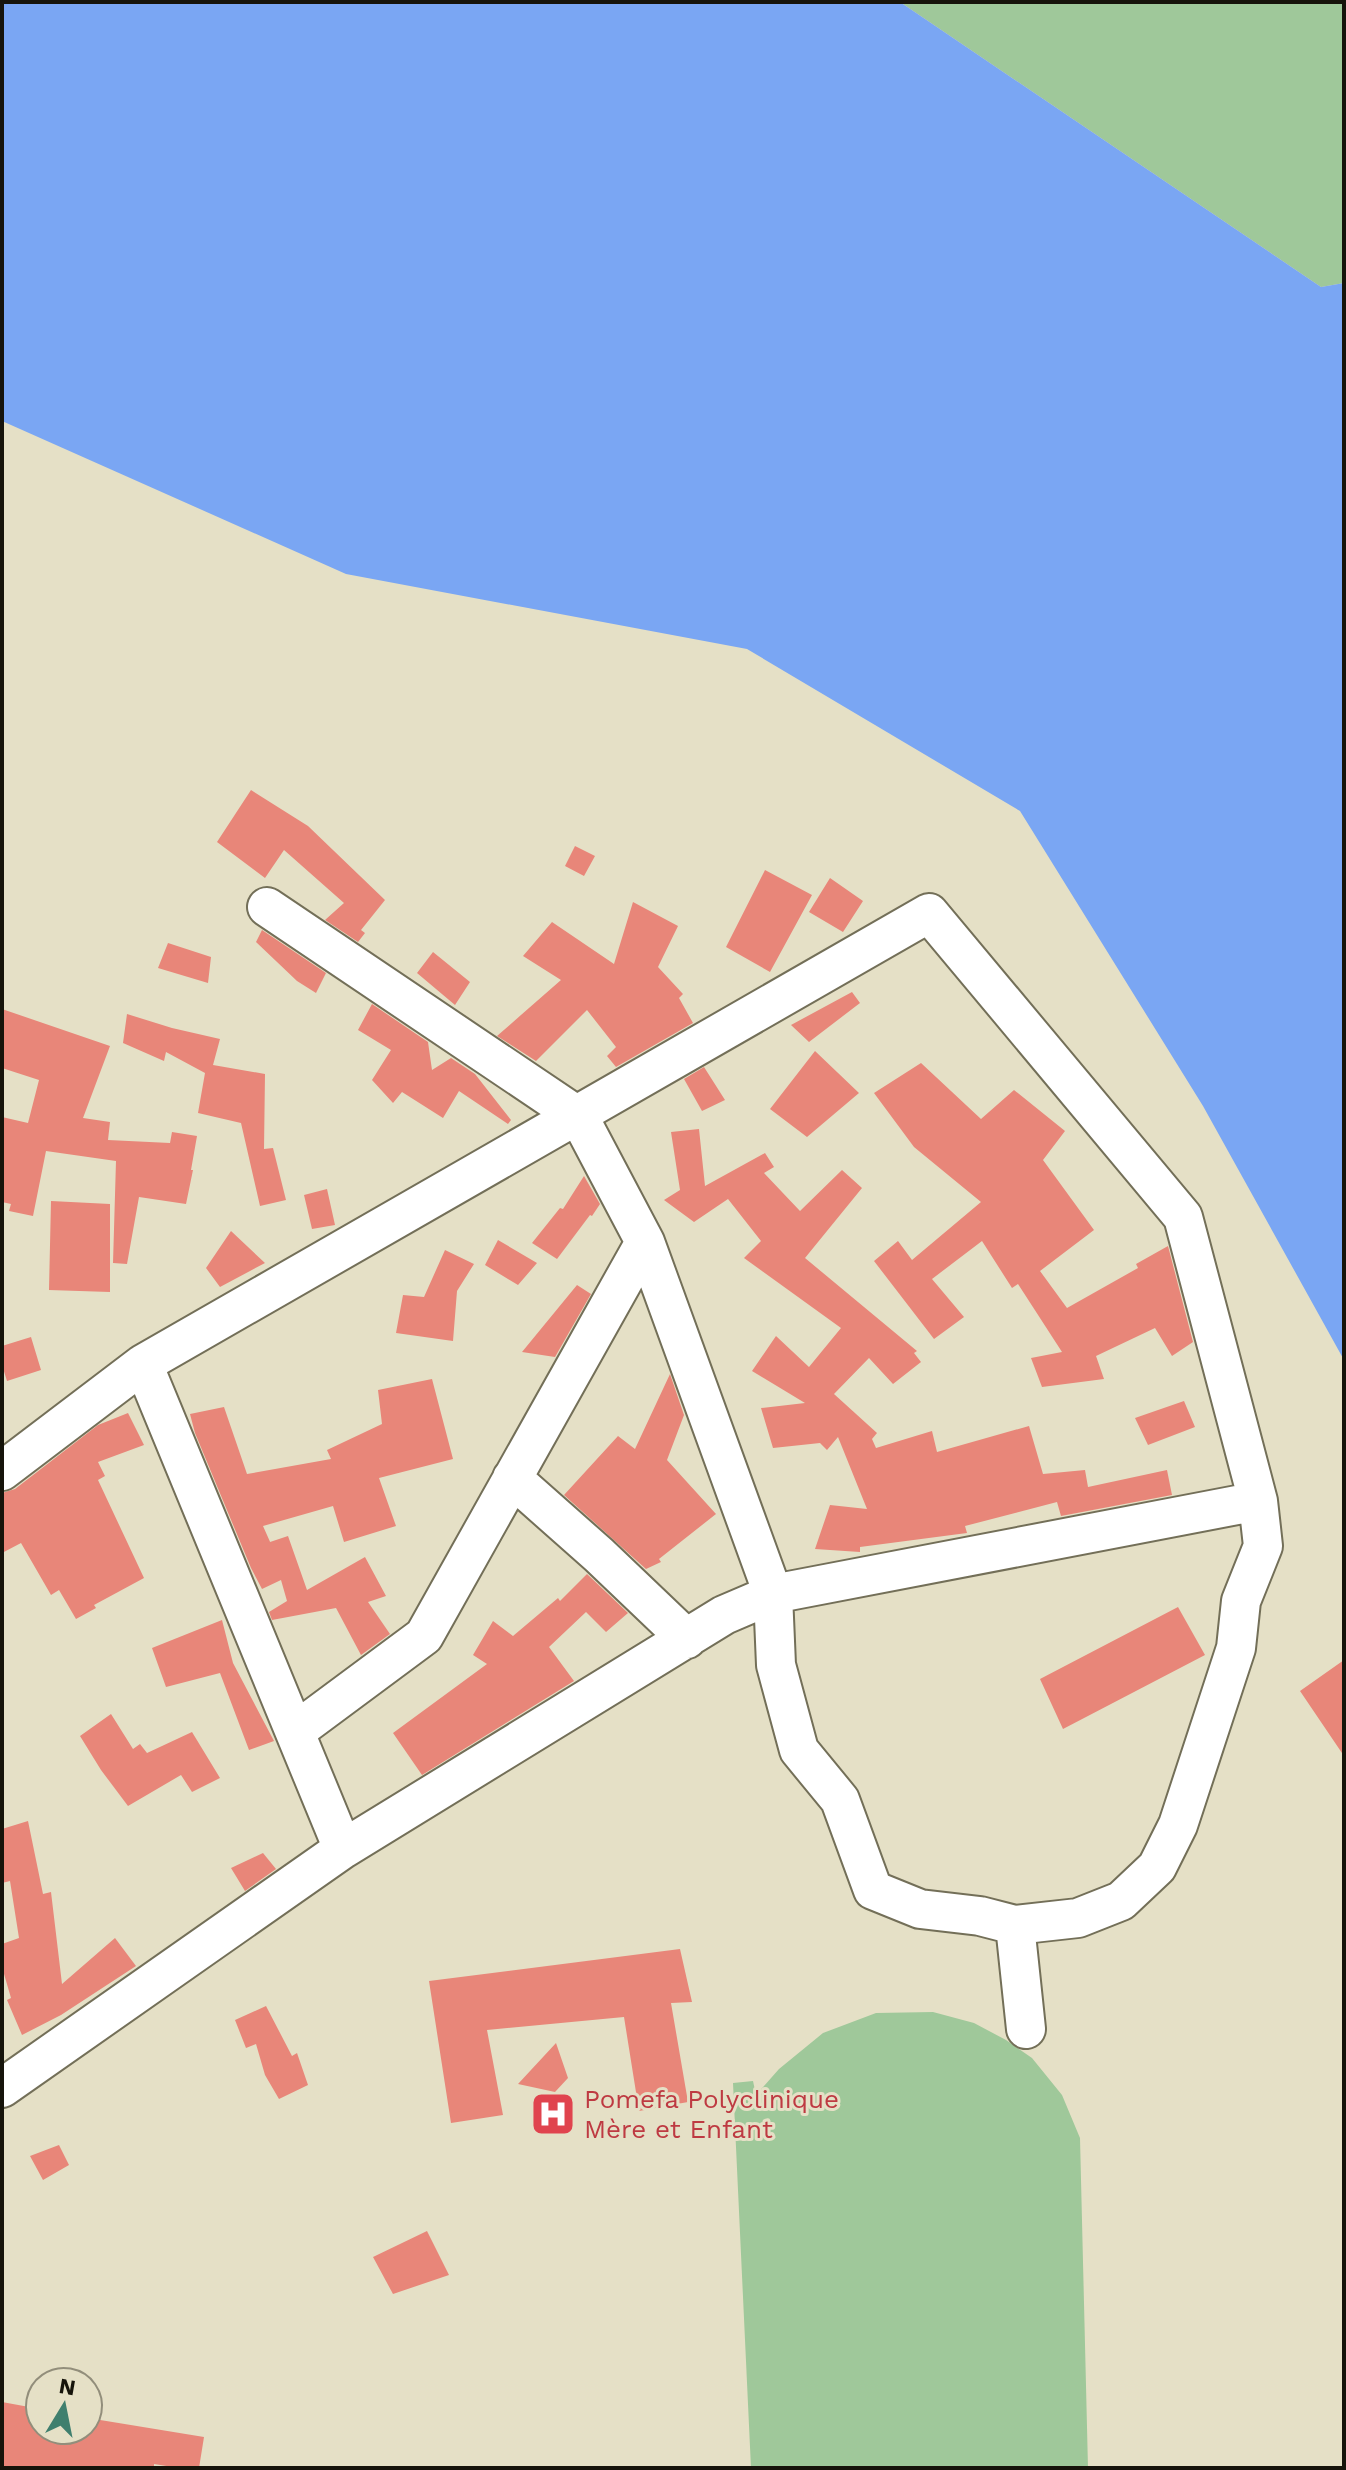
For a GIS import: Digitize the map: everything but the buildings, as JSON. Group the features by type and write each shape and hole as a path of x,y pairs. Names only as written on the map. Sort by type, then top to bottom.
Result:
{"street":[{"path":"2,1471 143,1364 579,1117 929,913 1183,1217 1258,1501 1263,1546 1241,1601 1236,1648 1178,1825 1157,1867 1121,1901 1078,1918 1015,1925 980,1916 920,1909 873,1890 840,1800 799,1750 776,1665 773,1594 645,1242 579,1117 267,907"},
{"path":"296,1731 424,1636 645,1242"},
{"path":"143,1364 343,1849"},
{"path":"512,1478 687,1639"},
{"path":"2,2088 343,1849 724,1615 773,1594 1258,1501"},
{"path":"1015,1925 1026,2029"}],"green space":[{"path":"900,2 1344,2 1344,283 1321,287"},
{"path":"933,2012 974,2023 1032,2058 1062,2095 1080,2138 1088,2468 751,2468 733,2083 753,2081 756,2095 779,2069 823,2033 876,2013"}],"water":[{"path":"2,2 900,2 1321,287 1344,283 1344,1360 1203,1106 1020,811 747,649 346,574 2,421"}],"place":[{"name":"Pomefa Polyclinique Mère et Enfant","path":"553,2114"}]}
